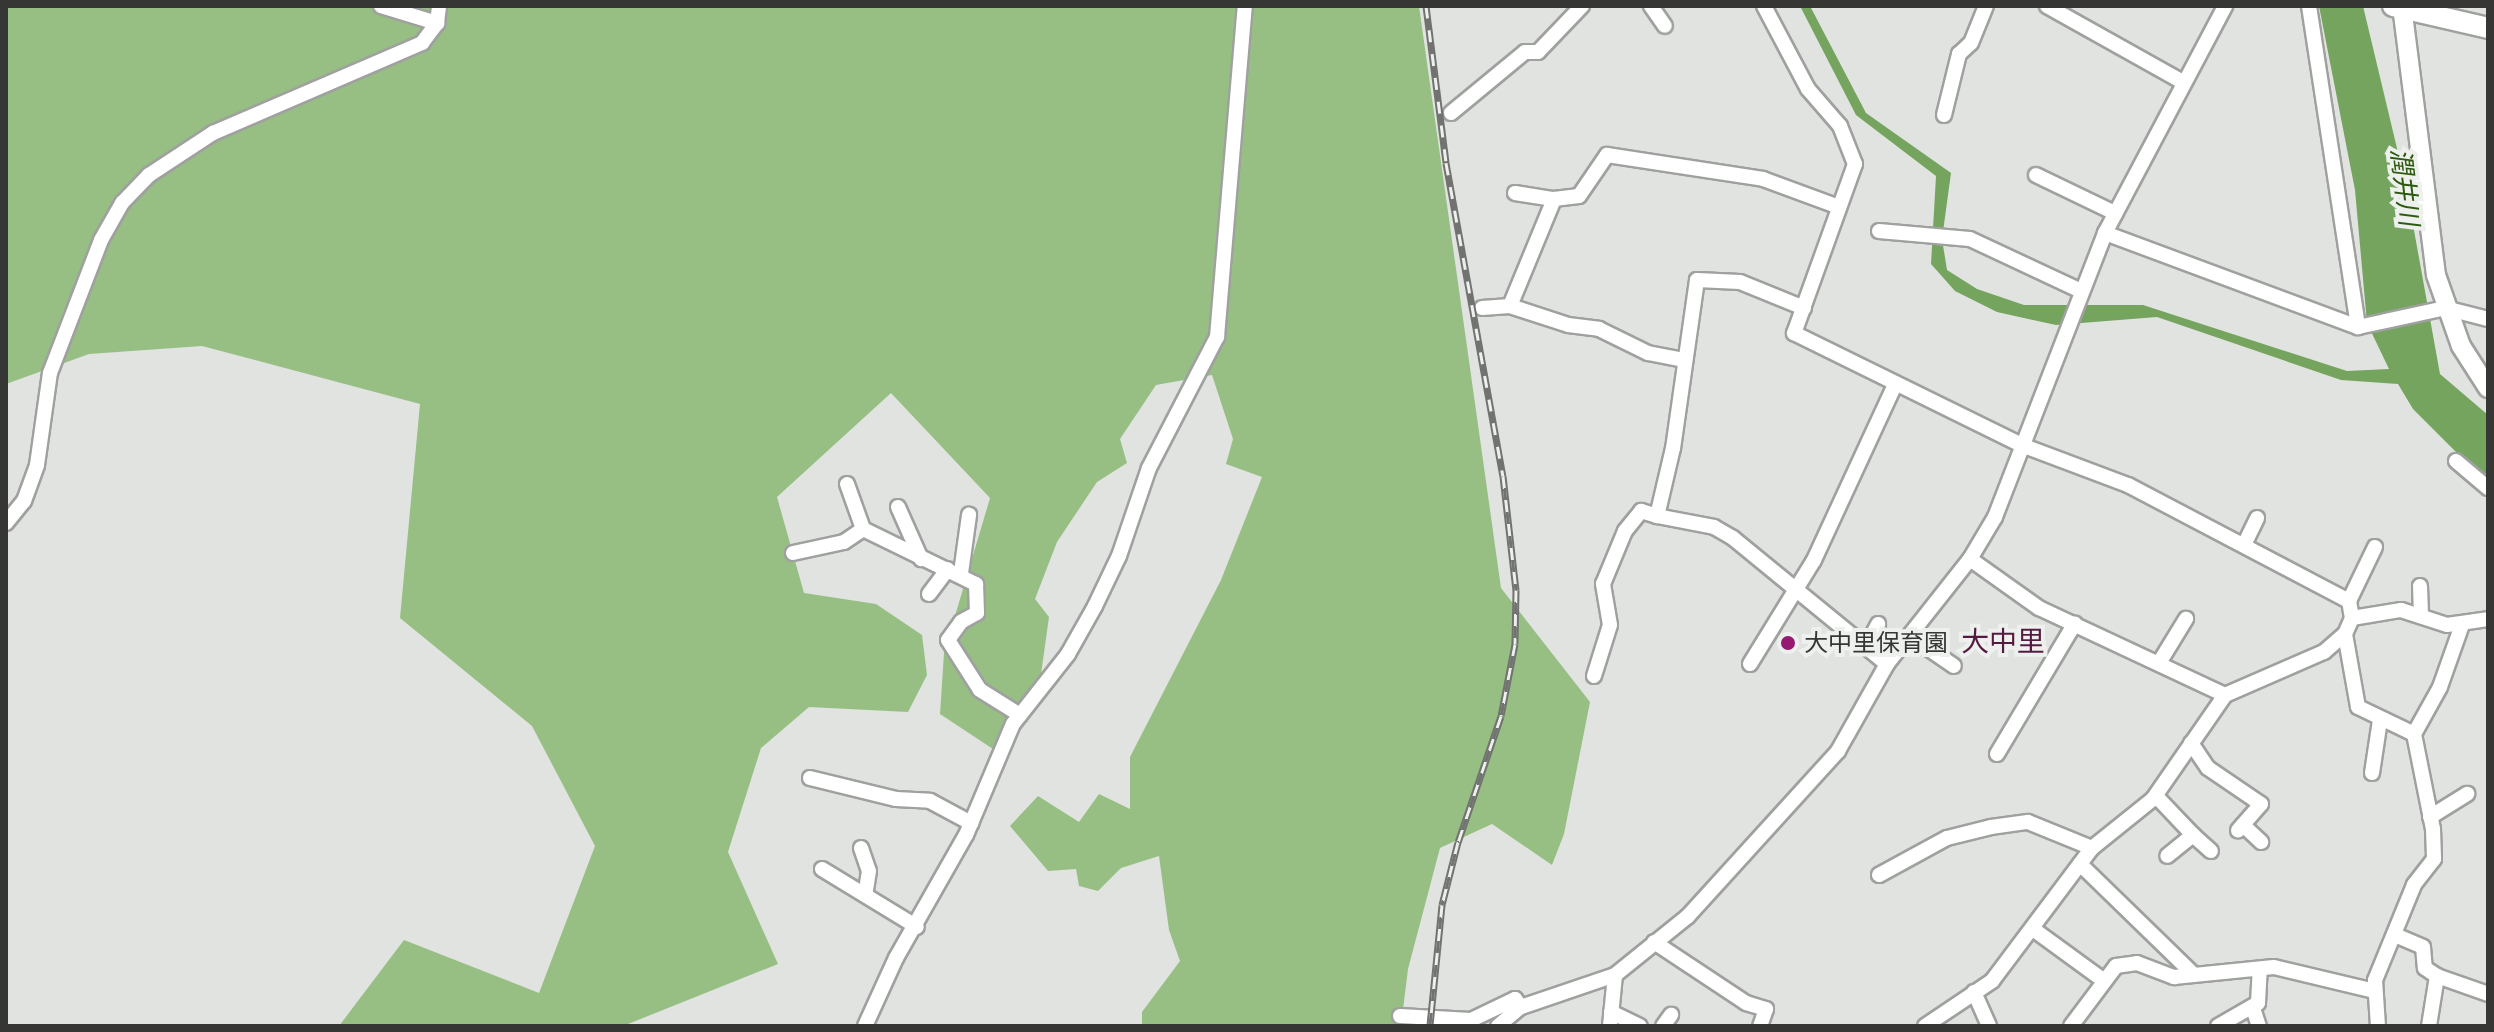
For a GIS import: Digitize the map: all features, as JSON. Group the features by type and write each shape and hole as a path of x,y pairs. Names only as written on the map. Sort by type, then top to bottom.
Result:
{"main road":[{"path":"2399,7 2488,28"}],"street":[{"path":"381,6 437,23"},
{"path":"6,523 24,501 37,465 50,373 101,240 122,203 149,175 213,133 422,43 437,23 439,6"},
{"path":"865,1026 971,823 1020,715 1068,654 1095,606 1119,556 1149,468 1217,337 1225,289 1230,151 1240,113 1245,6"},
{"path":"1451,113 1525,52 1538,52 1582,6"},
{"path":"1651,6 1665,26"},
{"path":"1764,6 1808,89 1851,147 1855,164 1794,333 1894,387 2024,446 2114,478 2349,601"},
{"path":"1944,115 1959,54 1971,43 1986,6"},
{"path":"2047,6 2183,82"},
{"path":"1498,1026 1521,1007 1615,975 1688,916 1838,751 1887,664 1970,559 1995,517 2024,446 2065,329 2105,233 2225,6"},
{"path":"2309,6 2358,327"},
{"path":"2399,7 2440,311 2476,376 2488,388"},
{"path":"1515,193 1554,199 1579,196 1607,155 1763,179 1839,207"},
{"path":"2036,175 2115,213"},
{"path":"1510,306 1554,199"},
{"path":"1879,231 1947,240 1970,239 2079,296"},
{"path":"2105,233 2358,327 2440,311 2488,319"},
{"path":"1657,516 1673,448 1683,360 1697,280 1740,282 1804,308"},
{"path":"1482,308 1510,306 1599,329 1648,353 1683,360"},
{"path":"1750,664 1814,560 1894,387"},
{"path":"2456,461 2488,488"},
{"path":"847,484 863,529 921,559 955,571 976,584 977,613 961,622 948,640 980,690 1020,715"},
{"path":"898,507 921,559"},
{"path":"1594,676 1610,625 1603,584 1625,531 1641,511 1714,527 1887,664"},
{"path":"929,594 955,571 969,515"},
{"path":"2244,545 2257,518"},
{"path":"793,553 844,542 863,529"},
{"path":"1925,1026 1992,981 2092,848 2156,796 2225,695 2324,652 2345,634 2352,618 2349,601 2375,547"},
{"path":"1970,559 2039,608 2225,695"},
{"path":"2420,586 2421,615"},
{"path":"2352,618 2384,610 2462,625 2488,619"},
{"path":"2159,663 2186,619"},
{"path":"1997,754 2075,623"},
{"path":"1866,647 1878,624"},
{"path":"2378,1026 2375,991 2414,885 2434,859 2430,817 2414,734 2440,687 2462,625"},
{"path":"2345,634 2358,707 2414,734"},
{"path":"1910,636 1954,666"},
{"path":"2372,773 2380,720"},
{"path":"2191,743 2208,768 2261,804 2241,828 2261,842"},
{"path":"810,778 896,799 930,801 971,823"},
{"path":"2430,817 2467,794"},
{"path":"2156,796 2211,851"},
{"path":"1879,875 1947,838 2028,822 2092,848"},
{"path":"2167,856 2193,835"},
{"path":"861,848 869,871 865,895"},
{"path":"2080,864 2191,972"},
{"path":"822,869 917,927"},
{"path":"2033,929 2103,980"},
{"path":"2395,935 2423,947 2425,968 2437,976 2488,994"},
{"path":"1654,942 1746,1003 1766,1009 1760,1026"},
{"path":"2071,1026 2116,966 2137,963 2174,977 2191,972 2274,967 2375,991"},
{"path":"2218,1026 2258,1003 2260,970"},
{"path":"1615,975 1611,1019 1640,1026"},
{"path":"2429,1026 2437,976"},
{"path":"1974,992 1989,1026"},
{"path":"1400,1016 1471,1020 1515,999 1521,1007"},
{"path":"2253,1008 2259,1026"}],"shaded area":[{"path":"6,6 1419,6 1501,588 1590,702 1564,834 1552,865 1492,824 1440,848 1408,969 1401,1026 1142,1026 1142,1012 1180,961 1169,930 1159,856 1121,868 1098,891 1079,886 1076,869 1048,871 1010,826 1038,796 1079,822 1099,794 1130,809 1130,757 1221,580 1262,477 1226,464 1233,439 1212,375 1156,385 1120,439 1127,463 1097,482 1057,542 1035,599 1049,617 1036,710 993,749 940,714 944,653 990,498 891,393 777,497 804,593 876,604 922,635 927,675 908,712 809,707 761,748 728,852 778,964 623,1026 339,1026 404,940 539,993 595,846 532,726 400,618 420,404 202,346 89,354 6,384"}],"water":[{"name":"潤井川","path":"1800,6 1810,6 1866,113 1951,173 1942,239 1947,270 1977,289 2024,305 2143,305 2347,371 2389,369 2367,323 2355,190 2319,6 2363,6 2406,186 2440,374 2488,415 2488,484 2413,409 2398,384 2341,380 2157,317 2056,325 1997,312 1955,291 1931,264 1936,176 1856,115"}],"railway":[{"path":"1426,6 1446,163 1503,476 1516,590 1515,644 1501,716 1458,842 1442,905 1430,1026"}],"place":[{"name":"大中里保育園","path":"1788,643"}],"district":[{"name":"大中里","path":"2003,641"}]}
